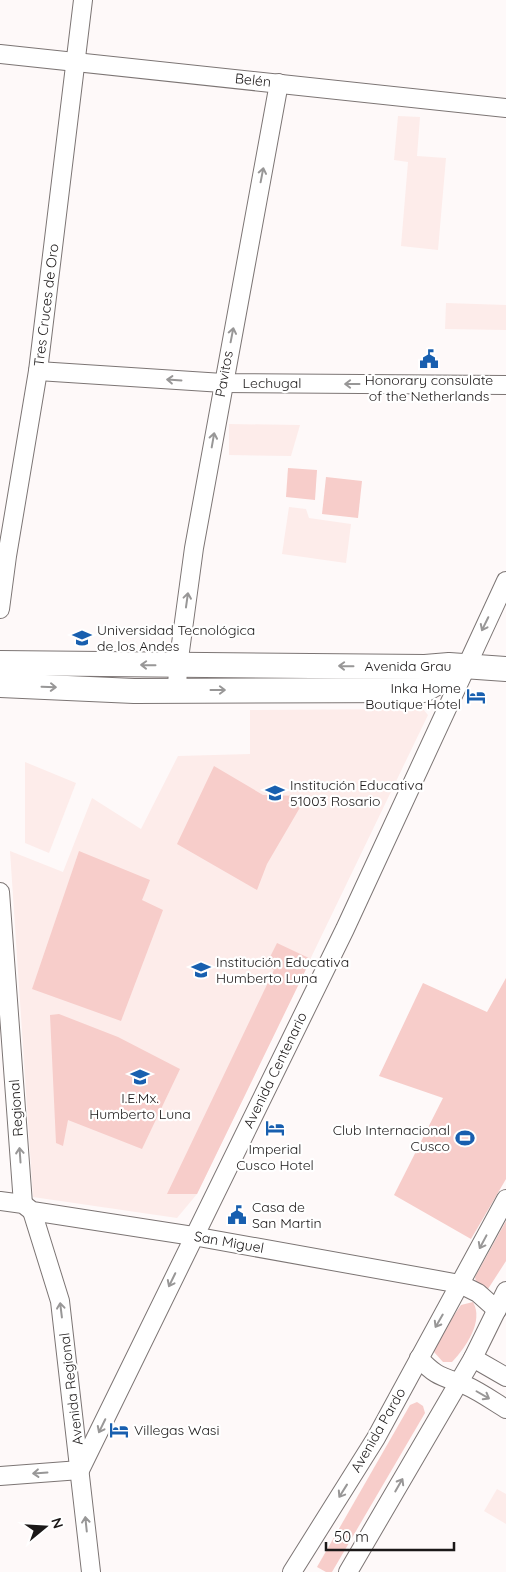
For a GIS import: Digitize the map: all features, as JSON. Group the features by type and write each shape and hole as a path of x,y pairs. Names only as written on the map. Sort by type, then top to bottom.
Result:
{"street":[{"name":"Tres Cruces de Oro","path":"0,609 6,556 38,371 83,0"},
{"name":"Belén","path":"0,54 506,108"},
{"name":"Pavitos","path":"176,690 194,548 280,83"},
{"name":"Lechugal","path":"38,371 223,383 506,384"},
{"name":"Avenida Centenario","path":"80,1470 345,929 464,667 506,581"},
{"name":"Avenida Grau","path":"0,663 178,666 426,667 449,665 464,667"},
{"name":"Avenida Grau","path":"0,685 176,690 424,690 464,667"},
{"path":"464,667 506,669"},
{"name":"Regional","path":"0,892 27,1207"},
{"name":"Avenida Pardo","path":"292,1572 376,1438 506,1199"},
{"name":"San Miguel","path":"0,1201 460,1284 478,1293 497,1310"},
{"name":"Avenida Regional","path":"27,1207 60,1301 91,1572"},
{"path":"348,1572 473,1358 506,1291"},
{"path":"419,1358 432,1372 506,1409"},
{"path":"473,1358 506,1377"},
{"path":"0,1476 80,1470"}],"shaded area":[{"path":"398,116 420,117 417,156 446,158 438,250 401,246 408,162 394,160"},
{"path":"446,303 506,305 506,330 445,329"},
{"path":"229,424 300,425 291,456 229,455"},
{"path":"288,468 317,470 315,500 286,497"},
{"path":"326,477 362,481 358,518 322,514"},
{"path":"289,507 306,509 309,518 351,524 346,563 282,554"},
{"name":"I.E.Mx. Humberto Luna","path":"423,709 428,715 197,1194 177,1218 33,1197 10,851 63,872 92,798 141,829 178,756 250,754 250,710"},
{"path":"25,762 76,783 49,853 25,843"},
{"path":"214,766 263,795 303,796 302,804 267,864 257,890 177,844"},
{"path":"79,851 150,880 142,900 163,910 121,1021 32,989"},
{"path":"277,943 311,959 197,1194 167,1194 274,970 266,965"},
{"name":"Club Internacional Cusco","path":"506,978 506,1179 471,1239 394,1195 443,1098 379,1076 423,983 487,1012"},
{"path":"59,1014 118,1037 180,1069 142,1149 68,1120 63,1146 56,1143 50,1015"},
{"path":"506,1221 506,1261 488,1289 477,1288 475,1277"},
{"path":"473,1302 476,1309 476,1317 472,1334 452,1362 443,1362 434,1352 437,1340 461,1305"},
{"path":"417,1402 423,1406 425,1413 332,1572 326,1572 317,1567 410,1405"},
{"path":"497,1489 506,1494 506,1524 484,1511"}],"place":[{"name":"Honorary consulate of the Netherlands","path":"429,359"},
{"name":"Universidad Tecnológica de los Andes","path":"82,638"},
{"name":"Inka Home Boutique Hotel","path":"476,696"},
{"name":"Institución Educativa 51003 Rosario","path":"275,793"},
{"name":"Institución Educativa Humberto Luna","path":"201,970"},
{"name":"I.E.Mx. Humberto Luna","path":"140,1077"},
{"name":"Imperial Cusco Hotel","path":"275,1128"},
{"name":"Club Internacional Cusco","path":"465,1138"},
{"name":"Casa de San Martin","path":"237,1215"},
{"name":"Villegas Wasi","path":"119,1430"}]}
